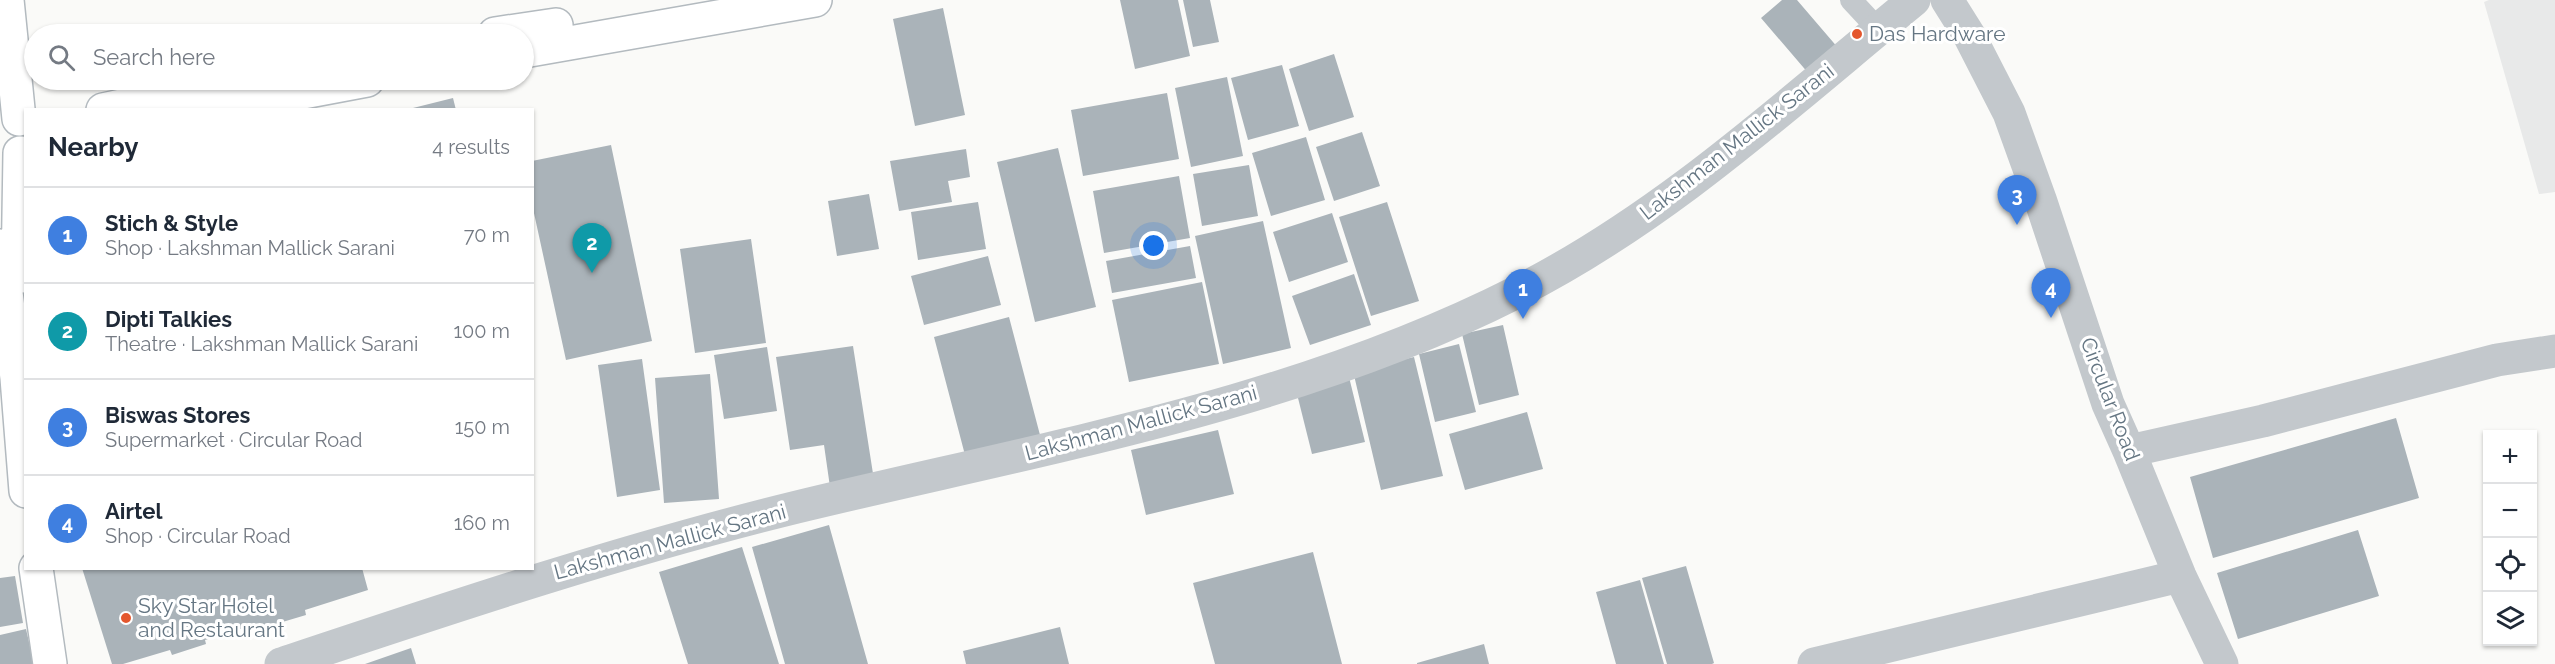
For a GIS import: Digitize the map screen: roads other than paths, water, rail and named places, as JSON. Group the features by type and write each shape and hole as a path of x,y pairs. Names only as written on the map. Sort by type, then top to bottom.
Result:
{"street":[{"path":"534,27 698,0"},
{"path":"534,49 815,0"},
{"name":"Lakshman Mallick Sarani","path":"282,664 560,572 790,509 1129,430 1303,380 1430,333 1584,256 1630,225 1691,183 1914,0"},
{"name":"Circular Road","path":"1947,0 1969,35 2009,113 2108,404 2180,576 2222,664"},
{"path":"0,50 7,5"},
{"path":"7,5 19,136 9,380"},
{"path":"112,108 198,90"},
{"path":"219,108 314,90"},
{"path":"0,246 9,380 24,479"},
{"path":"2129,451 2263,421 2497,360 2555,351"},
{"path":"36,570 50,664"},
{"path":"1814,664 2180,576"}],"lane":[{"path":"1851,0 1878,29"}],"place":[{"name":"Das Hardware","path":"1857,34"},
{"name":"Biswas Stores","path":"2017,225"},
{"name":"Dipti Talkies","path":"592,273"},
{"name":"Airtel","path":"2051,318"},
{"name":"Stich & Style","path":"1523,319"},
{"name":"Sky Star Hotel and Restaurant","path":"126,618"}]}
